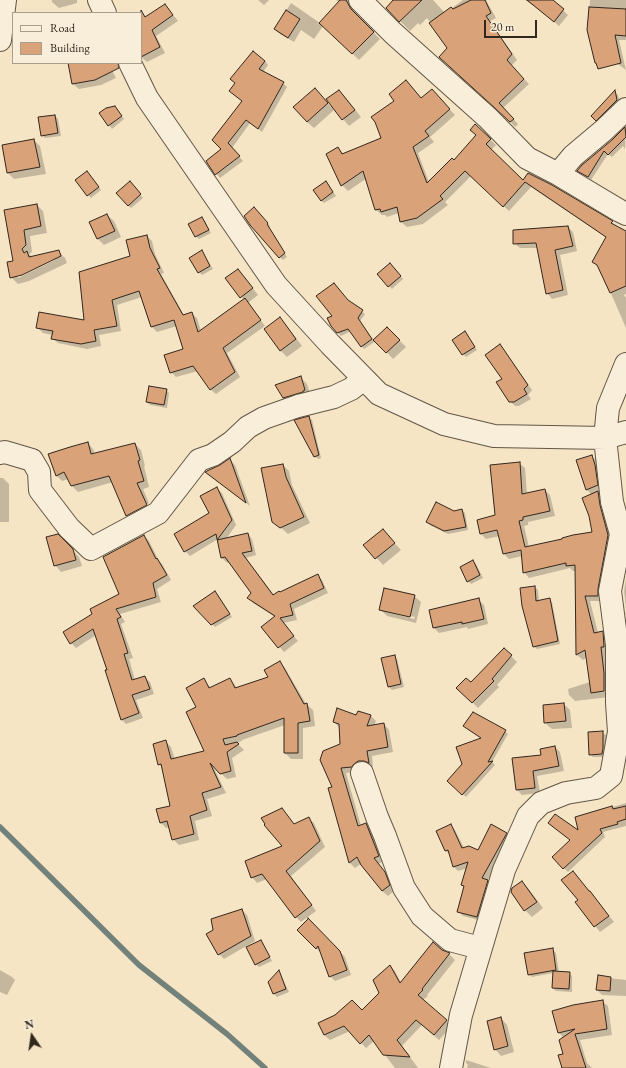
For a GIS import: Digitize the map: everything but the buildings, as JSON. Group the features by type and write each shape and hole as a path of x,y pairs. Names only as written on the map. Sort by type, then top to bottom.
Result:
{"street":[{"path":"0,40 5,0"},
{"path":"99,0 105,12"},
{"path":"360,0 393,33 488,118 527,158 558,174 626,214"},
{"path":"130,64 147,98 276,285 330,344 379,394 444,424 494,436 604,438 626,432"},
{"path":"558,174 573,156 626,109"},
{"path":"451,1068 461,1014 480,948 504,870 528,816 541,803 566,793 596,788 610,776 619,732 617,703 617,645 610,591 621,534 612,502 604,438 608,408 626,364"},
{"path":"0,453 5,452 32,460 39,472 40,490 69,528 91,549 158,513 199,460 213,455 232,442 248,426 264,418 298,406 334,397 351,389 364,379"},
{"path":"362,772 377,817 404,888 422,916 450,940 480,948"}],"waterway":[{"path":"0,827 139,965 227,1034 265,1068"}]}
